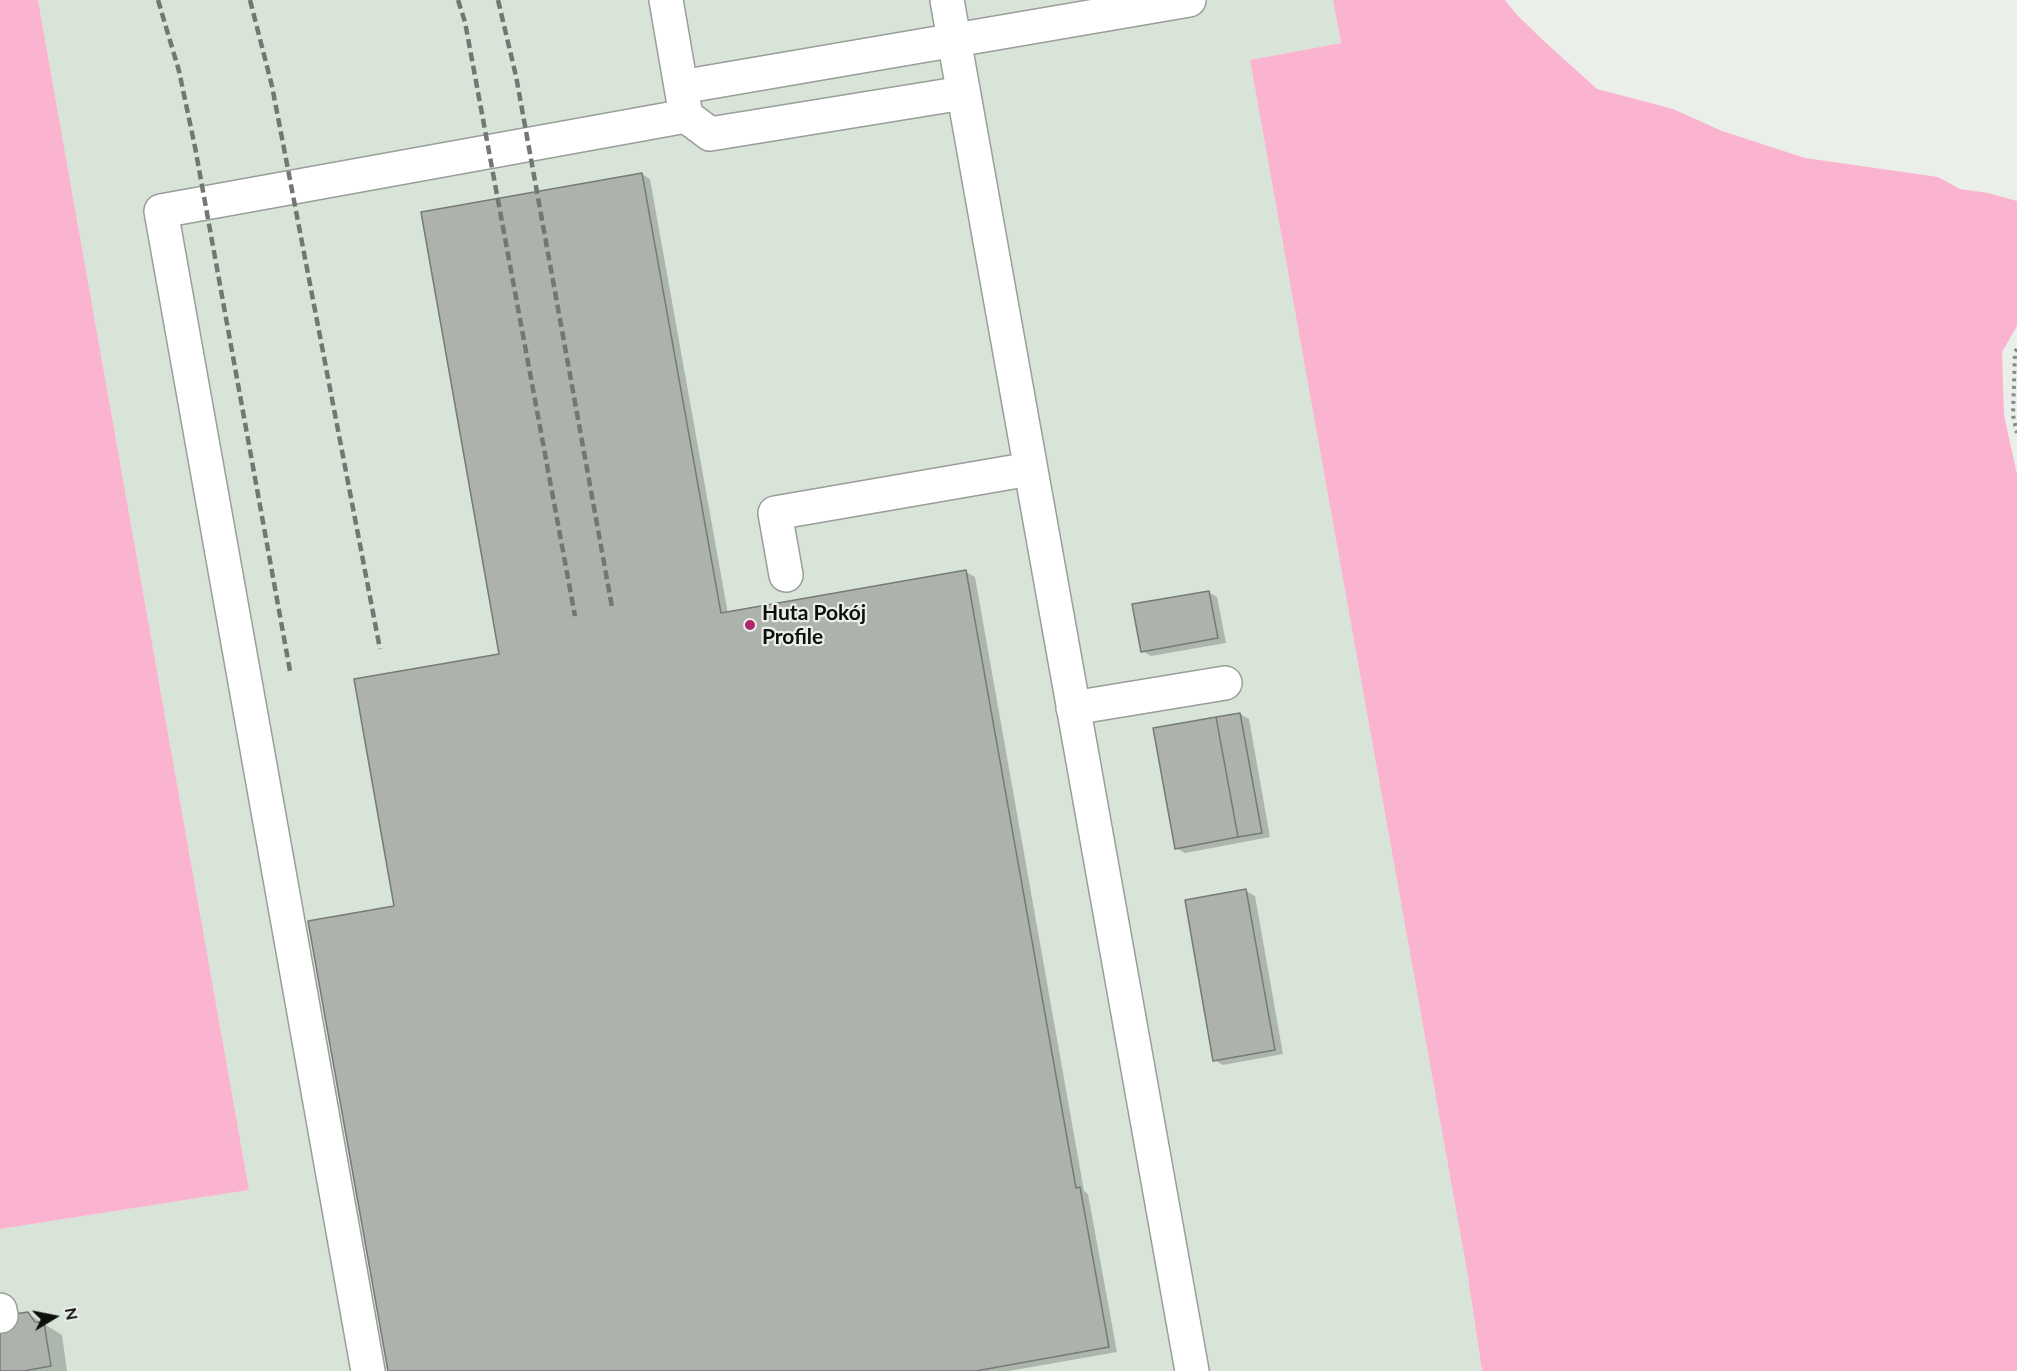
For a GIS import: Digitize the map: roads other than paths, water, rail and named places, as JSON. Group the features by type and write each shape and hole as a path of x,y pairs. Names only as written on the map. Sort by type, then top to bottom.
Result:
{"lane":[{"path":"666,0 684,102 710,134 963,93"},
{"path":"947,0 1192,1371"},
{"path":"368,1371 161,212 684,102 954,42 1189,0"},
{"path":"786,575 775,513 1030,470"},
{"path":"1073,708 1225,683"}],"railway":[{"path":"158,0 179,71 195,147 290,671"},
{"path":"250,0 272,86 380,649"},
{"path":"458,0 465,22 575,616"},
{"path":"498,0 516,76 612,607"}],"place":[{"name":"Huta Pokój Profile","path":"750,625"}]}
